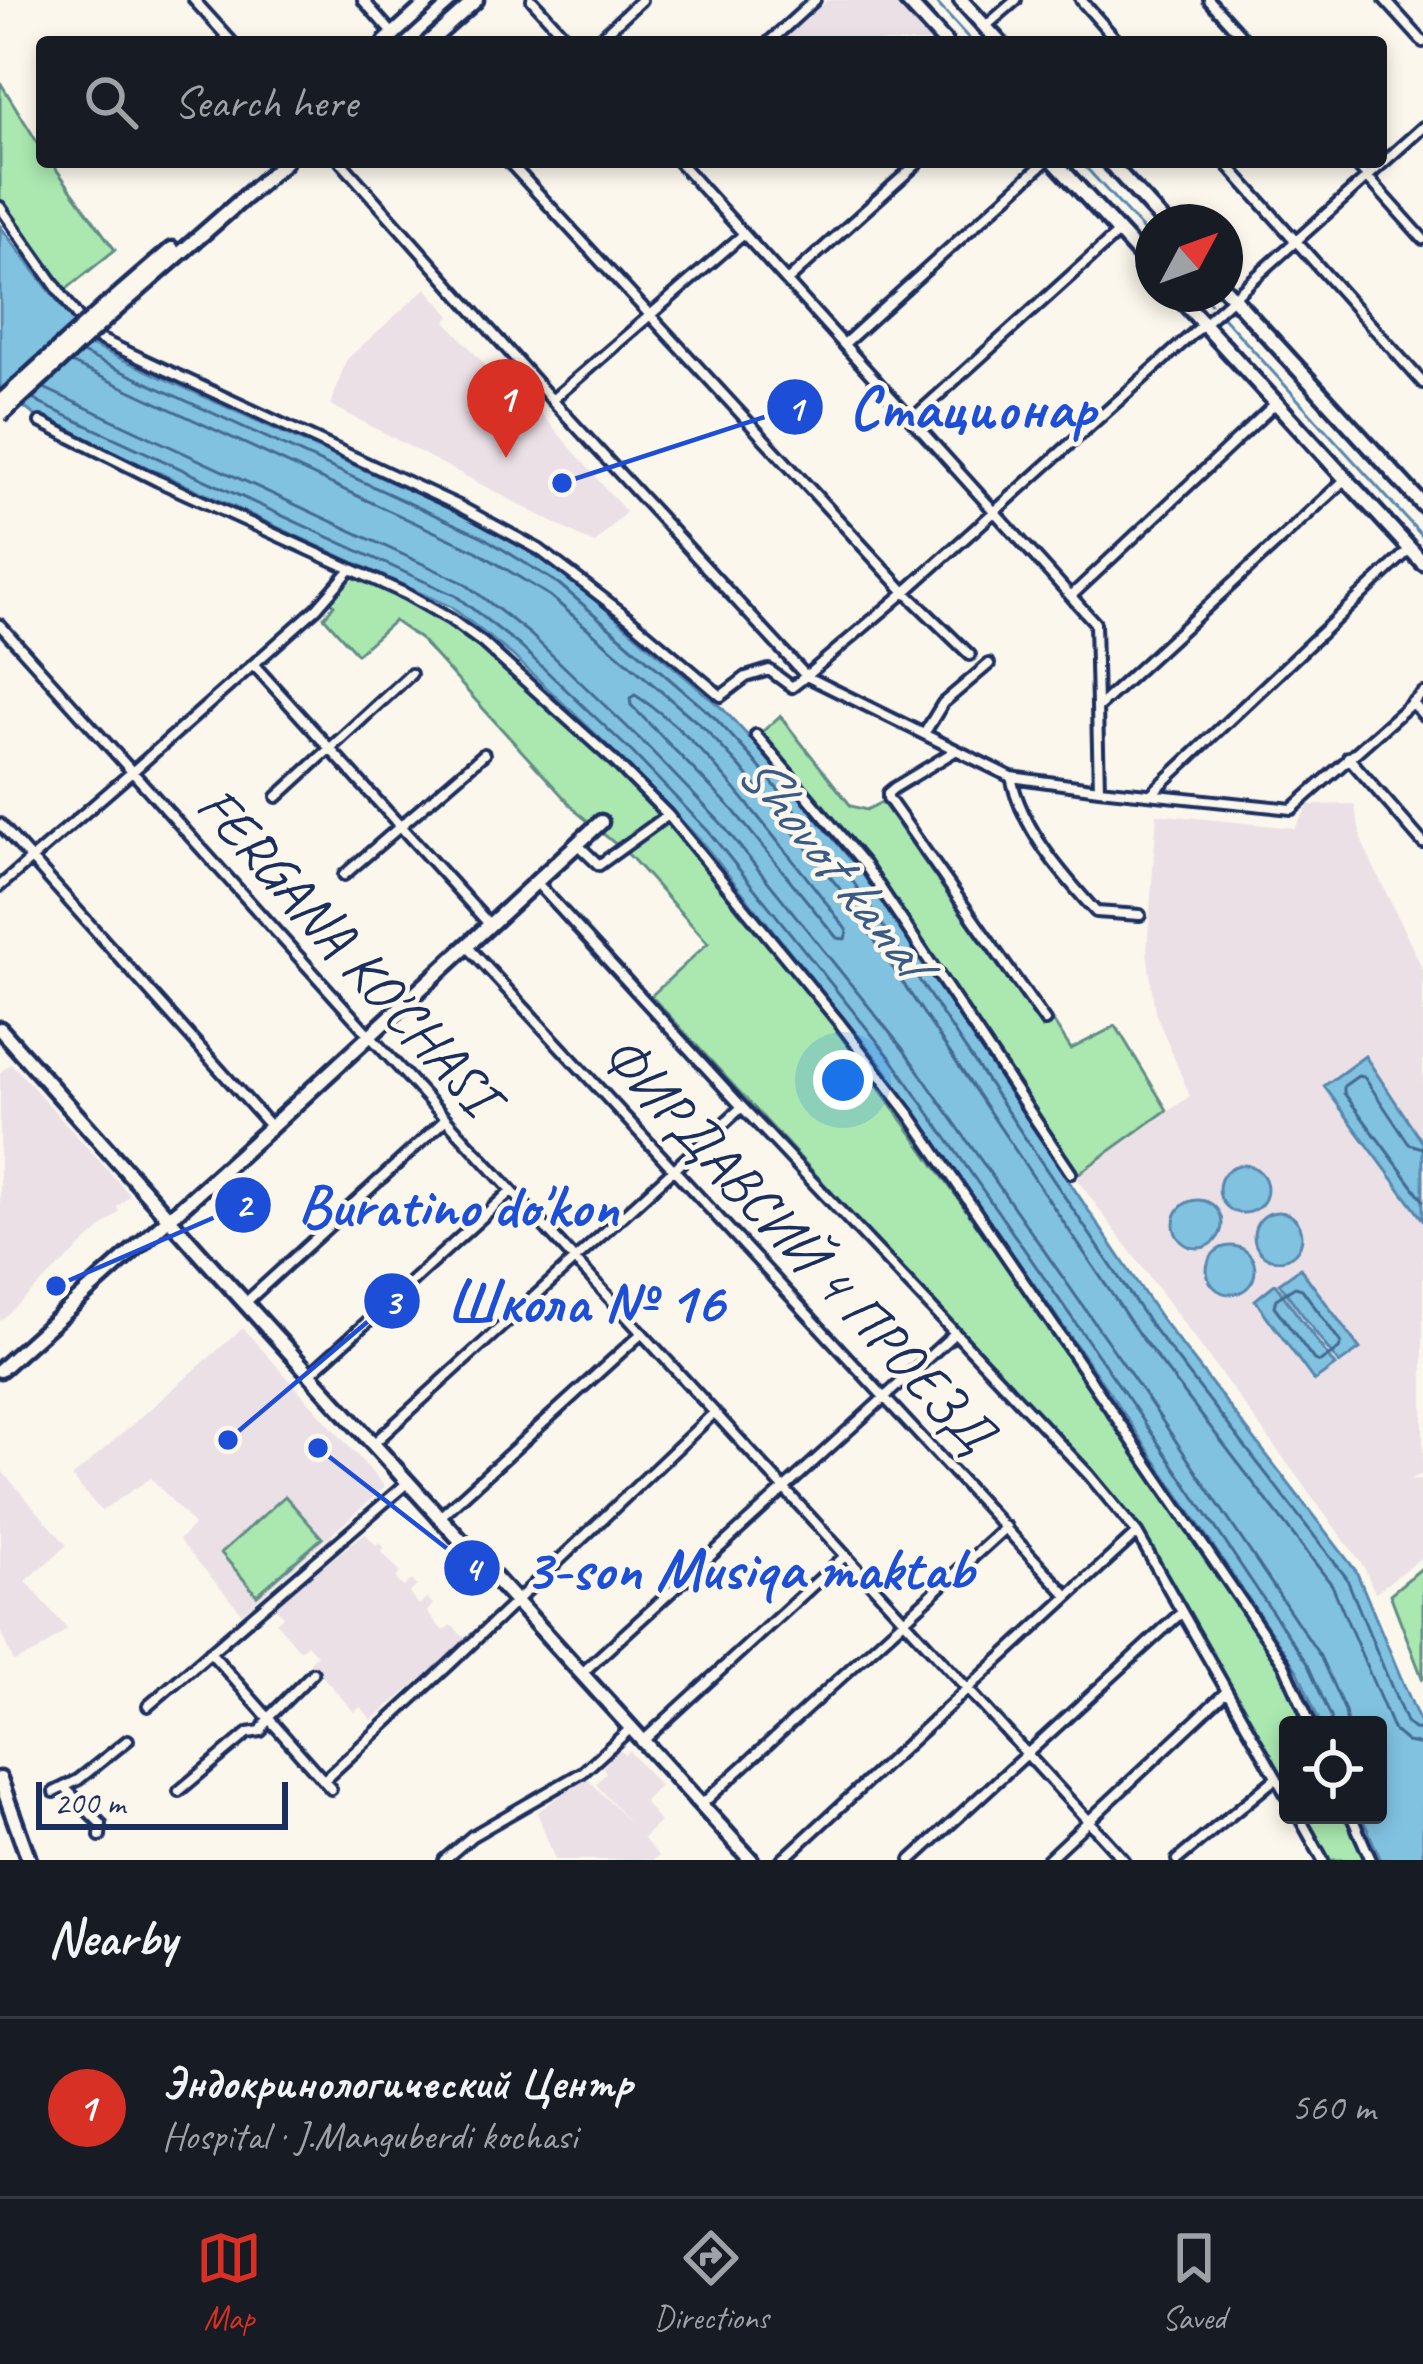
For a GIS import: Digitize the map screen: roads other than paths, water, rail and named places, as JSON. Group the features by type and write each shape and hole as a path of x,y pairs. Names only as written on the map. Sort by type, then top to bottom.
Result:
{"street":[{"path":"194,0 227,36"},
{"path":"363,0 388,36"},
{"path":"391,36 431,0"},
{"path":"436,36 476,0"},
{"path":"532,0 565,36"},
{"path":"602,36 641,0"},
{"path":"776,36 815,0"},
{"path":"906,0 939,36"},
{"path":"961,0 993,36"},
{"path":"985,27 1016,0"},
{"path":"1081,0 1113,36"},
{"path":"1210,0 1242,36"},
{"path":"1385,0 1423,42"},
{"path":"1387,158 1423,127"},
{"path":"0,416 264,168"},
{"path":"0,402 278,168"},
{"path":"346,168 806,676 1011,777 1292,808 1423,693"},
{"path":"515,168 905,592 970,655"},
{"path":"684,168 1095,623 1099,789"},
{"path":"787,281 912,168"},
{"path":"844,344 1038,168"},
{"path":"1060,168 1135,249"},
{"path":"1114,168 1148,204"},
{"path":"1231,168 1423,383"},
{"path":"1360,168 1423,238"},
{"path":"1243,281 1376,168"},
{"path":"0,208 95,337 459,506 540,550 722,696 746,677 769,670 792,687 905,592 1212,312"},
{"path":"912,418 1119,232"},
{"path":"552,400 744,234"},
{"path":"1243,309 1423,505"},
{"path":"1193,312 1423,563"},
{"path":"1071,596 1276,403"},
{"path":"40,422 450,619 483,643 668,815 910,1115 1285,1664 1307,1716"},
{"path":"1097,708 1346,479"},
{"path":"1152,793 1410,549"},
{"path":"0,886 317,608 350,569"},
{"name":"FERGANA KO'CHASI","path":"0,625 1124,1860"},
{"path":"254,664 490,925"},
{"path":"924,734 943,703 989,664"},
{"path":"277,797 411,674"},
{"path":"1412,702 1423,715"},
{"path":"756,735 865,865 1071,1174"},
{"path":"957,750 894,788 888,798 1045,1021"},
{"path":"344,875 484,754"},
{"path":"1348,758 1423,843"},
{"path":"1011,777 1016,802 1051,858 1096,912 1140,915"},
{"path":"577,844 599,866 668,815"},
{"path":"0,1370 601,823"},
{"path":"0,824 271,1127"},
{"path":"536,882 1089,1475 1137,1533 1279,1783"},
{"name":"ФИРДАВСИЙ 4 ПРОЕЗД","path":"466,946 1068,1596"},
{"path":"0,1028 752,1860"},
{"path":"373,1444 742,1107"},
{"path":"245,1304 446,1119"},
{"path":"310,1374 512,1190"},
{"path":"440,1517 642,1333"},
{"path":"581,1673 955,1333"},
{"path":"210,1652 327,1784 714,1413"},
{"path":"148,1706 408,1482"},
{"path":"701,1805 1006,1527"},
{"path":"782,1860 1137,1533"},
{"path":"643,1741 845,1556"},
{"path":"911,1860 1182,1612"},
{"path":"178,1791 248,1733 261,1731 268,1718 314,1673"},
{"path":"1047,1860 1226,1692"},
{"path":"444,1860 472,1836 583,1772 631,1728"},
{"path":"100,1836 100,1824 59,1789 128,1740"},
{"path":"1177,1860 1276,1778"},
{"path":"0,1779 29,1860"},
{"path":"1302,1824 1319,1858"},
{"path":"1355,1824 1371,1860"}],"water":[{"name":"Shovot kanal","path":"0,226 91,345 489,527 566,575 723,709 862,873 1160,1317 1356,1571 1423,1730 1423,1860 1381,1860 1365,1824 1387,1824 1387,1716 1317,1716 1298,1672 881,1064 700,840 624,761 512,655 451,607 34,415 0,388"},
{"path":"1365,1056 1423,1143 1423,1220 1324,1086"},
{"path":"1243,1165 1260,1172 1267,1189 1260,1206 1243,1213 1226,1206 1219,1189 1226,1172"},
{"path":"1198,1200 1215,1207 1222,1224 1215,1241 1198,1248 1181,1241 1174,1224 1181,1207"},
{"path":"1278,1212 1295,1219 1302,1236 1295,1253 1278,1260 1261,1253 1254,1236 1261,1219"},
{"path":"1231,1246 1248,1253 1255,1270 1248,1287 1231,1294 1214,1287 1207,1270 1214,1253"},
{"path":"1300,1268 1360,1349 1339,1364 1279,1283"},
{"path":"1275,1284 1335,1366 1314,1381 1255,1300"}],"waterway":[{"path":"934,0 967,36"},
{"path":"1086,168 1135,221"},
{"path":"1223,317 1423,537"}],"place":[{"name":"Эндокринологический Центр","path":"506,458"},
{"name":"Стационар","path":"562,483"},
{"name":"Buratino do'kon","path":"56,1286"},
{"name":"Школа № 16","path":"228,1440"},
{"name":"3-son Musiqa maktab","path":"318,1448"}]}
